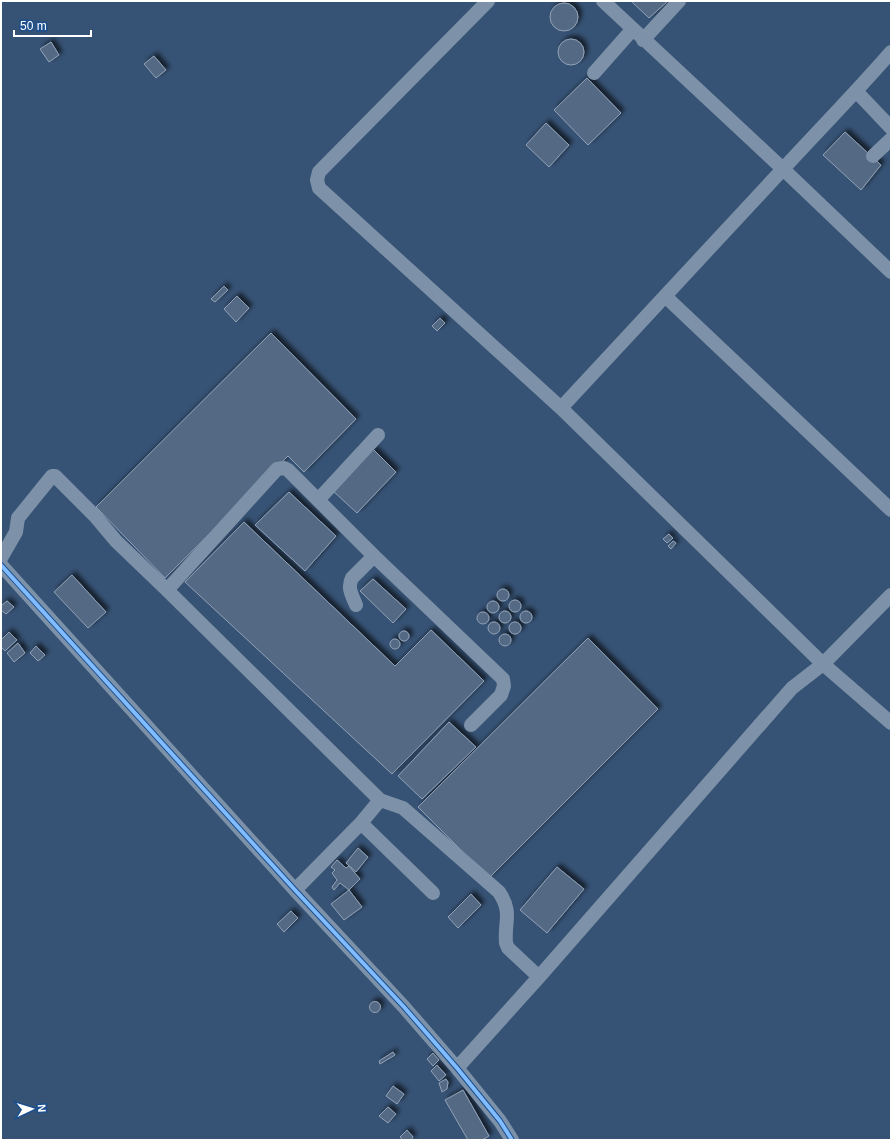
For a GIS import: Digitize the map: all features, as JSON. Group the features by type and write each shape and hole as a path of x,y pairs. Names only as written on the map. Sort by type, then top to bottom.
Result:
{"street":[{"path":"488,1 319,172 317,180 319,188 561,408 823,664 891,723"},
{"path":"603,1 632,30 891,271"},
{"path":"643,40 679,1"},
{"path":"594,73 632,30"},
{"path":"561,408 891,52"},
{"path":"856,91 891,128"},
{"path":"873,156 891,139"},
{"path":"665,296 891,510"},
{"path":"318,500 378,434"},
{"path":"166,590 278,469 284,468 288,470 374,556 503,679 504,686 501,695 471,725"},
{"path":"1,558 16,532 18,518 52,476 55,476 116,541 380,800 403,808 499,892 504,899 508,910 506,944 508,948 539,977"},
{"path":"356,605 349,588 350,582 352,578 374,556"},
{"path":"1,565 295,890 404,1007 457,1068 500,1121 512,1140"},
{"path":"457,1068 539,977 792,688 823,664 891,595"},
{"path":"295,890 361,823 380,800"},
{"path":"361,823 433,893"}],"building":[{"path":"631,1 668,1 649,18"},
{"path":"564,3 570,4 574,7 577,11 577,23 574,27 570,30 564,31 558,30 554,27 551,23 550,17 551,11 554,7 558,4"},
{"path":"571,39 580,43 584,52 580,61 571,65 562,61 558,52 562,43"},
{"path":"51,42 59,55 49,62 40,49"},
{"path":"154,56 166,70 156,78 144,64"},
{"path":"587,78 621,113 588,145 554,110"},
{"path":"546,123 569,145 549,167 526,145"},
{"path":"845,132 881,165 861,190 823,155"},
{"path":"224,286 228,290 215,302 211,299"},
{"path":"237,296 249,308 236,322 224,309"},
{"path":"440,318 445,323 437,331 432,326"},
{"path":"271,333 356,419 304,472 288,456 165,578 96,507"},
{"path":"373,449 396,472 357,513 333,491"},
{"path":"289,492 336,536 305,571 255,525"},
{"path":"244,522 395,666 431,630 484,681 392,774 185,582"},
{"path":"669,534 673,538 667,543 663,539"},
{"path":"673,541 676,543 671,549 668,546"},
{"path":"72,575 106,612 88,628 54,592"},
{"path":"373,579 406,609 393,623 360,591"},
{"path":"505,589 508,590 508,600 501,601 498,600 497,593 498,590"},
{"path":"517,600 520,601 520,611 513,612 510,611 509,604 510,601"},
{"path":"7,601 14,607 6,614 1,610 1,606"},
{"path":"495,601 498,602 498,612 491,613 488,612 487,605 488,602"},
{"path":"507,611 510,612 510,622 503,623 500,622 499,615 500,612"},
{"path":"528,611 531,612 531,622 524,623 521,622 520,615 521,612"},
{"path":"485,612 488,613 488,623 481,624 478,623 477,616 478,613"},
{"path":"496,622 499,623 499,633 492,634 489,633 488,626 489,623"},
{"path":"517,622 520,623 520,633 513,634 510,633 509,626 510,623"},
{"path":"402,631 406,631 408,632 408,640 402,641 399,638 399,634"},
{"path":"9,632 17,640 5,651 1,647 1,640"},
{"path":"507,634 510,635 510,645 503,646 500,645 499,638 500,635"},
{"path":"588,638 658,709 489,878 418,807"},
{"path":"393,639 397,639 399,640 399,648 393,649 390,646 390,642"},
{"path":"18,643 25,653 14,662 7,653"},
{"path":"36,646 45,655 38,661 30,653"},
{"path":"449,722 476,747 422,799 398,776"},
{"path":"358,848 368,857 356,872 346,863"},
{"path":"337,860 346,868 349,866 360,879 349,890 340,883 334,890 332,887 337,880 332,873 335,870 331,867"},
{"path":"557,867 584,889 547,933 520,910"},
{"path":"349,890 362,907 344,920 331,904"},
{"path":"471,894 481,905 458,928 448,917"},
{"path":"291,911 298,918 284,932 277,924"},
{"path":"373,1002 377,1002 379,1003 379,1011 373,1012 370,1009 370,1005"},
{"path":"393,1052 395,1055 380,1064 379,1061"},
{"path":"433,1053 439,1060 433,1066 427,1059"},
{"path":"437,1065 446,1075 439,1081 431,1071"},
{"path":"446,1079 448,1082 447,1089 442,1092 439,1083"},
{"path":"393,1086 404,1094 397,1104 386,1096"},
{"path":"463,1090 489,1136 482,1140 468,1140 445,1100"},
{"path":"388,1107 396,1114 388,1123 379,1116"},
{"path":"407,1130 413,1137 411,1140 403,1140 400,1137"}],"cycle path":[{"path":"1,565 295,890 404,1007 457,1068 500,1121 512,1140"}]}
